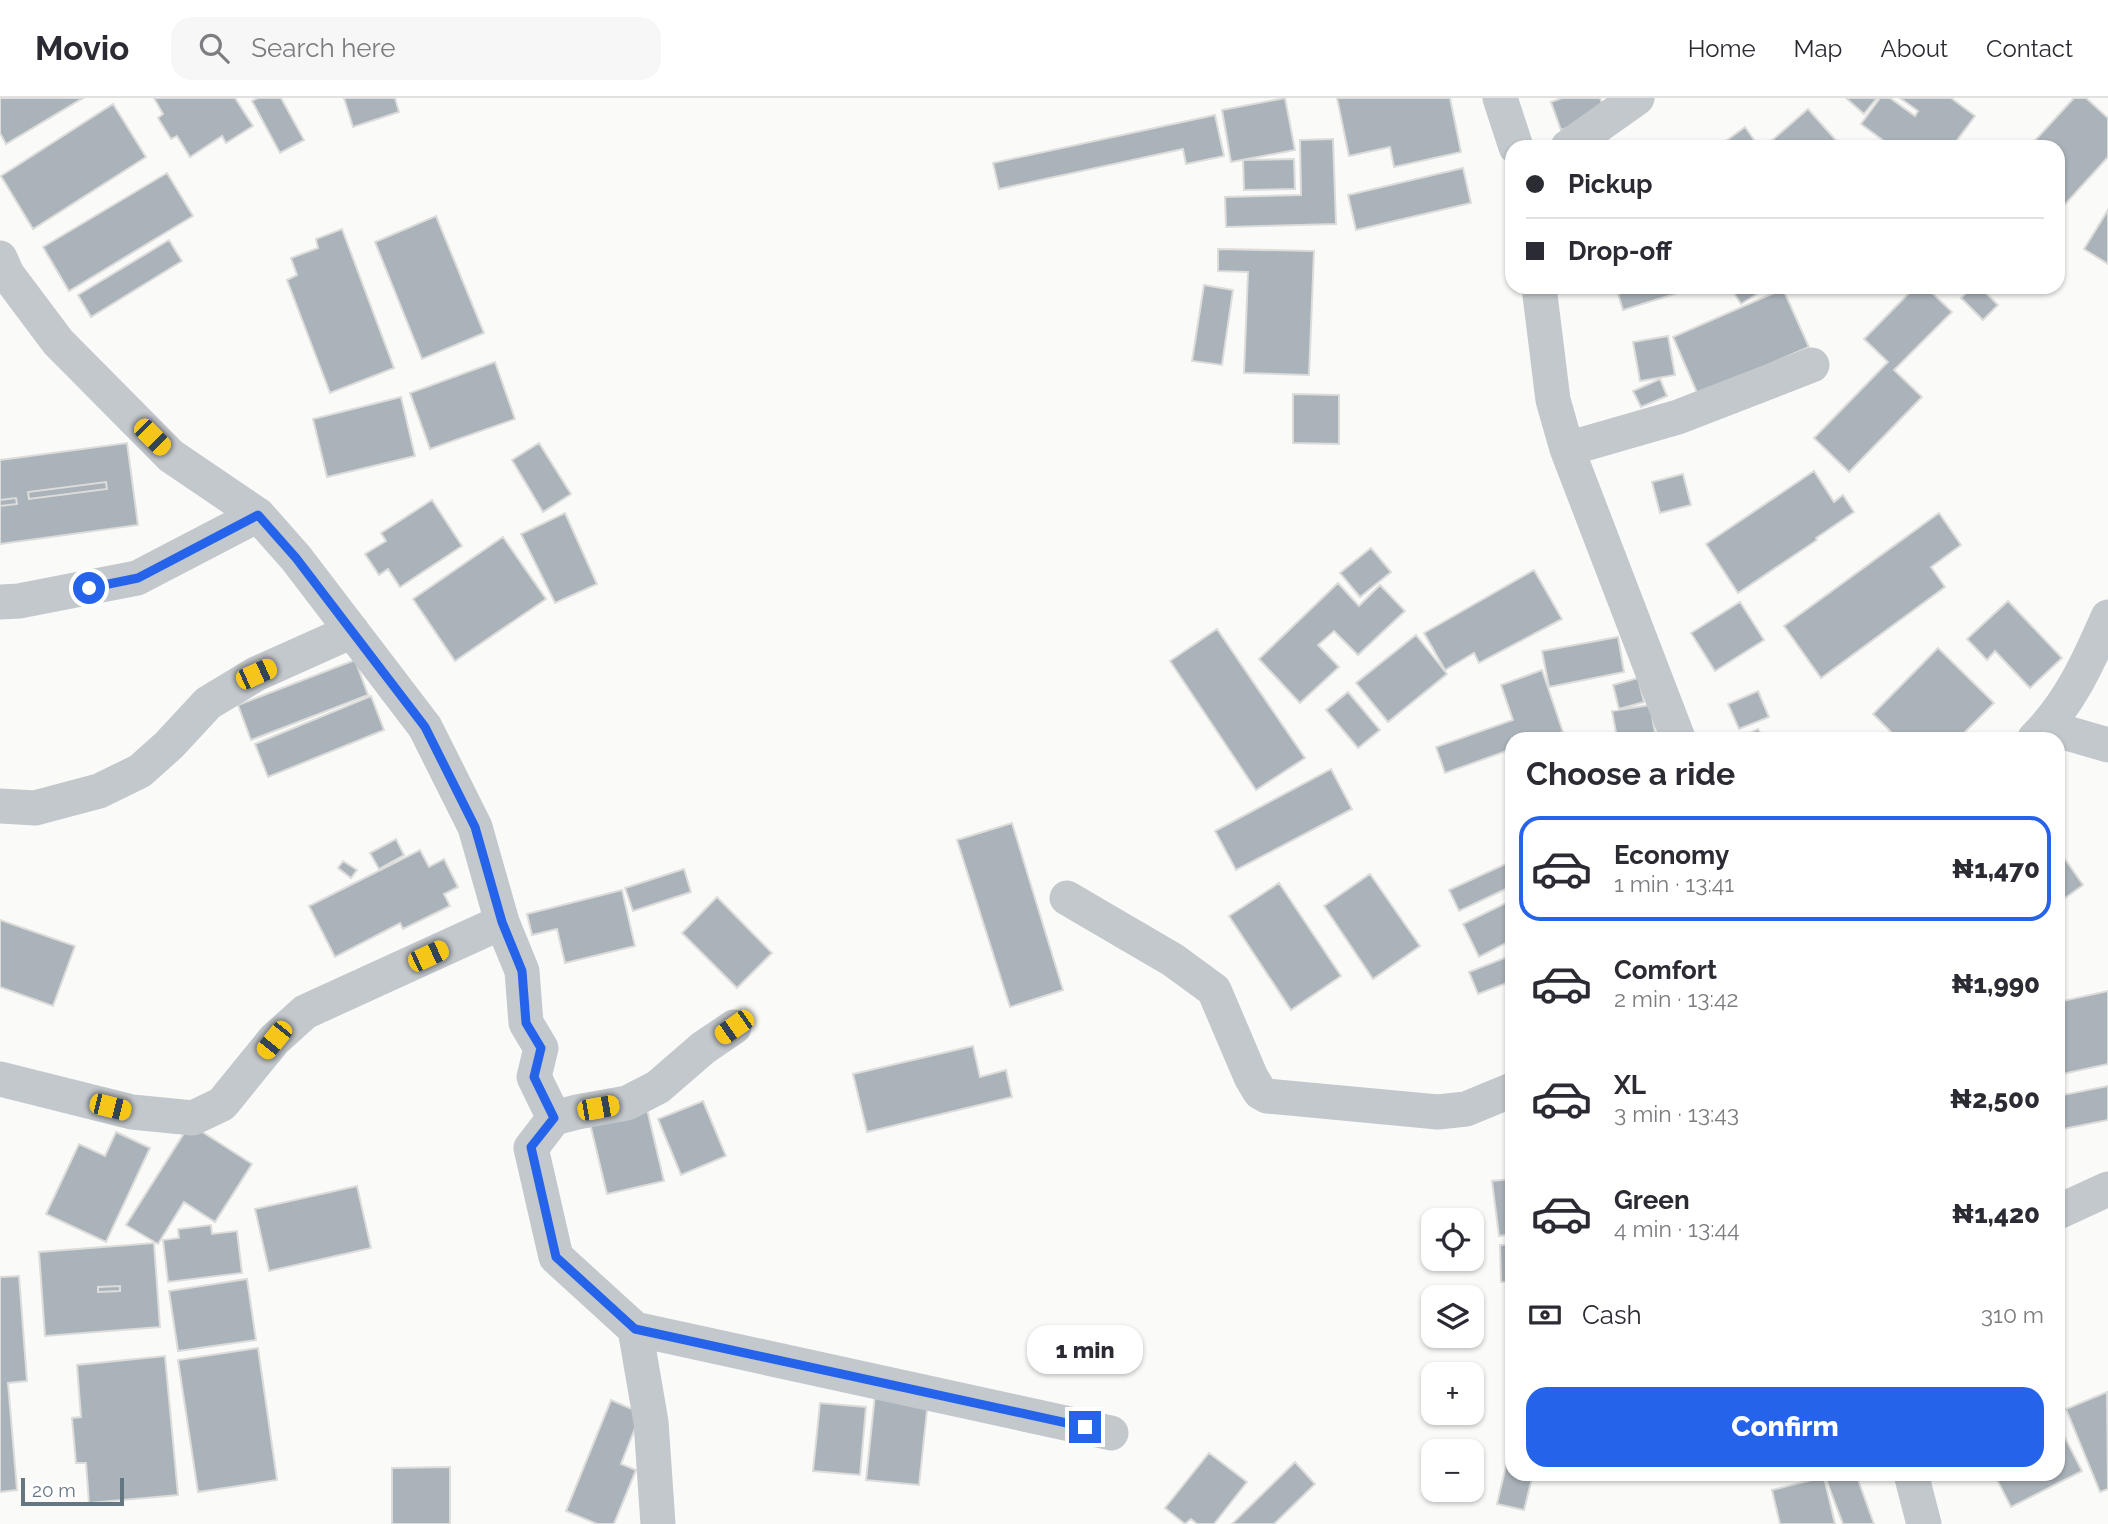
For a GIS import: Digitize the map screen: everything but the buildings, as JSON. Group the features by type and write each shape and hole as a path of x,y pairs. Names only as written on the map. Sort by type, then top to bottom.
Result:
{"street":[{"path":"1500,98 1514,140"},
{"path":"1578,140 1637,98"},
{"path":"0,258 7,274 58,342 171,456 258,515 296,558 425,727 475,827 502,922 522,971 526,1023 541,1048 534,1077 554,1118"},
{"path":"1540,294 1553,400 1567,449 1676,732"},
{"path":"1567,449 1678,417 1812,365"},
{"path":"0,602 19,601 138,578 258,515"},
{"path":"2042,732 2083,674 2108,617"},
{"path":"0,806 34,808 99,791 140,771 169,745 208,703 256,674 352,631"},
{"path":"2065,737 2108,745"},
{"path":"1067,898 1173,960 1214,990 1251,1077 1261,1093 1268,1097 1438,1112 1466,1109 1505,1093"},
{"path":"0,1079 132,1112 193,1118 222,1104 274,1040 304,1012 502,922"},
{"path":"734,1027 704,1048 658,1087 627,1103 554,1118 531,1147 556,1257 635,1329 1111,1433"},
{"path":"2065,1209 2108,1189"},
{"path":"635,1329 651,1422 658,1524"},
{"path":"1913,1481 1924,1524"}],"route":[{"path":"89,588 138,578 258,515 296,558 425,727 475,827 502,922 522,971 526,1023 541,1048 534,1077 554,1118 531,1147 556,1257 635,1329 1085,1427"}]}
